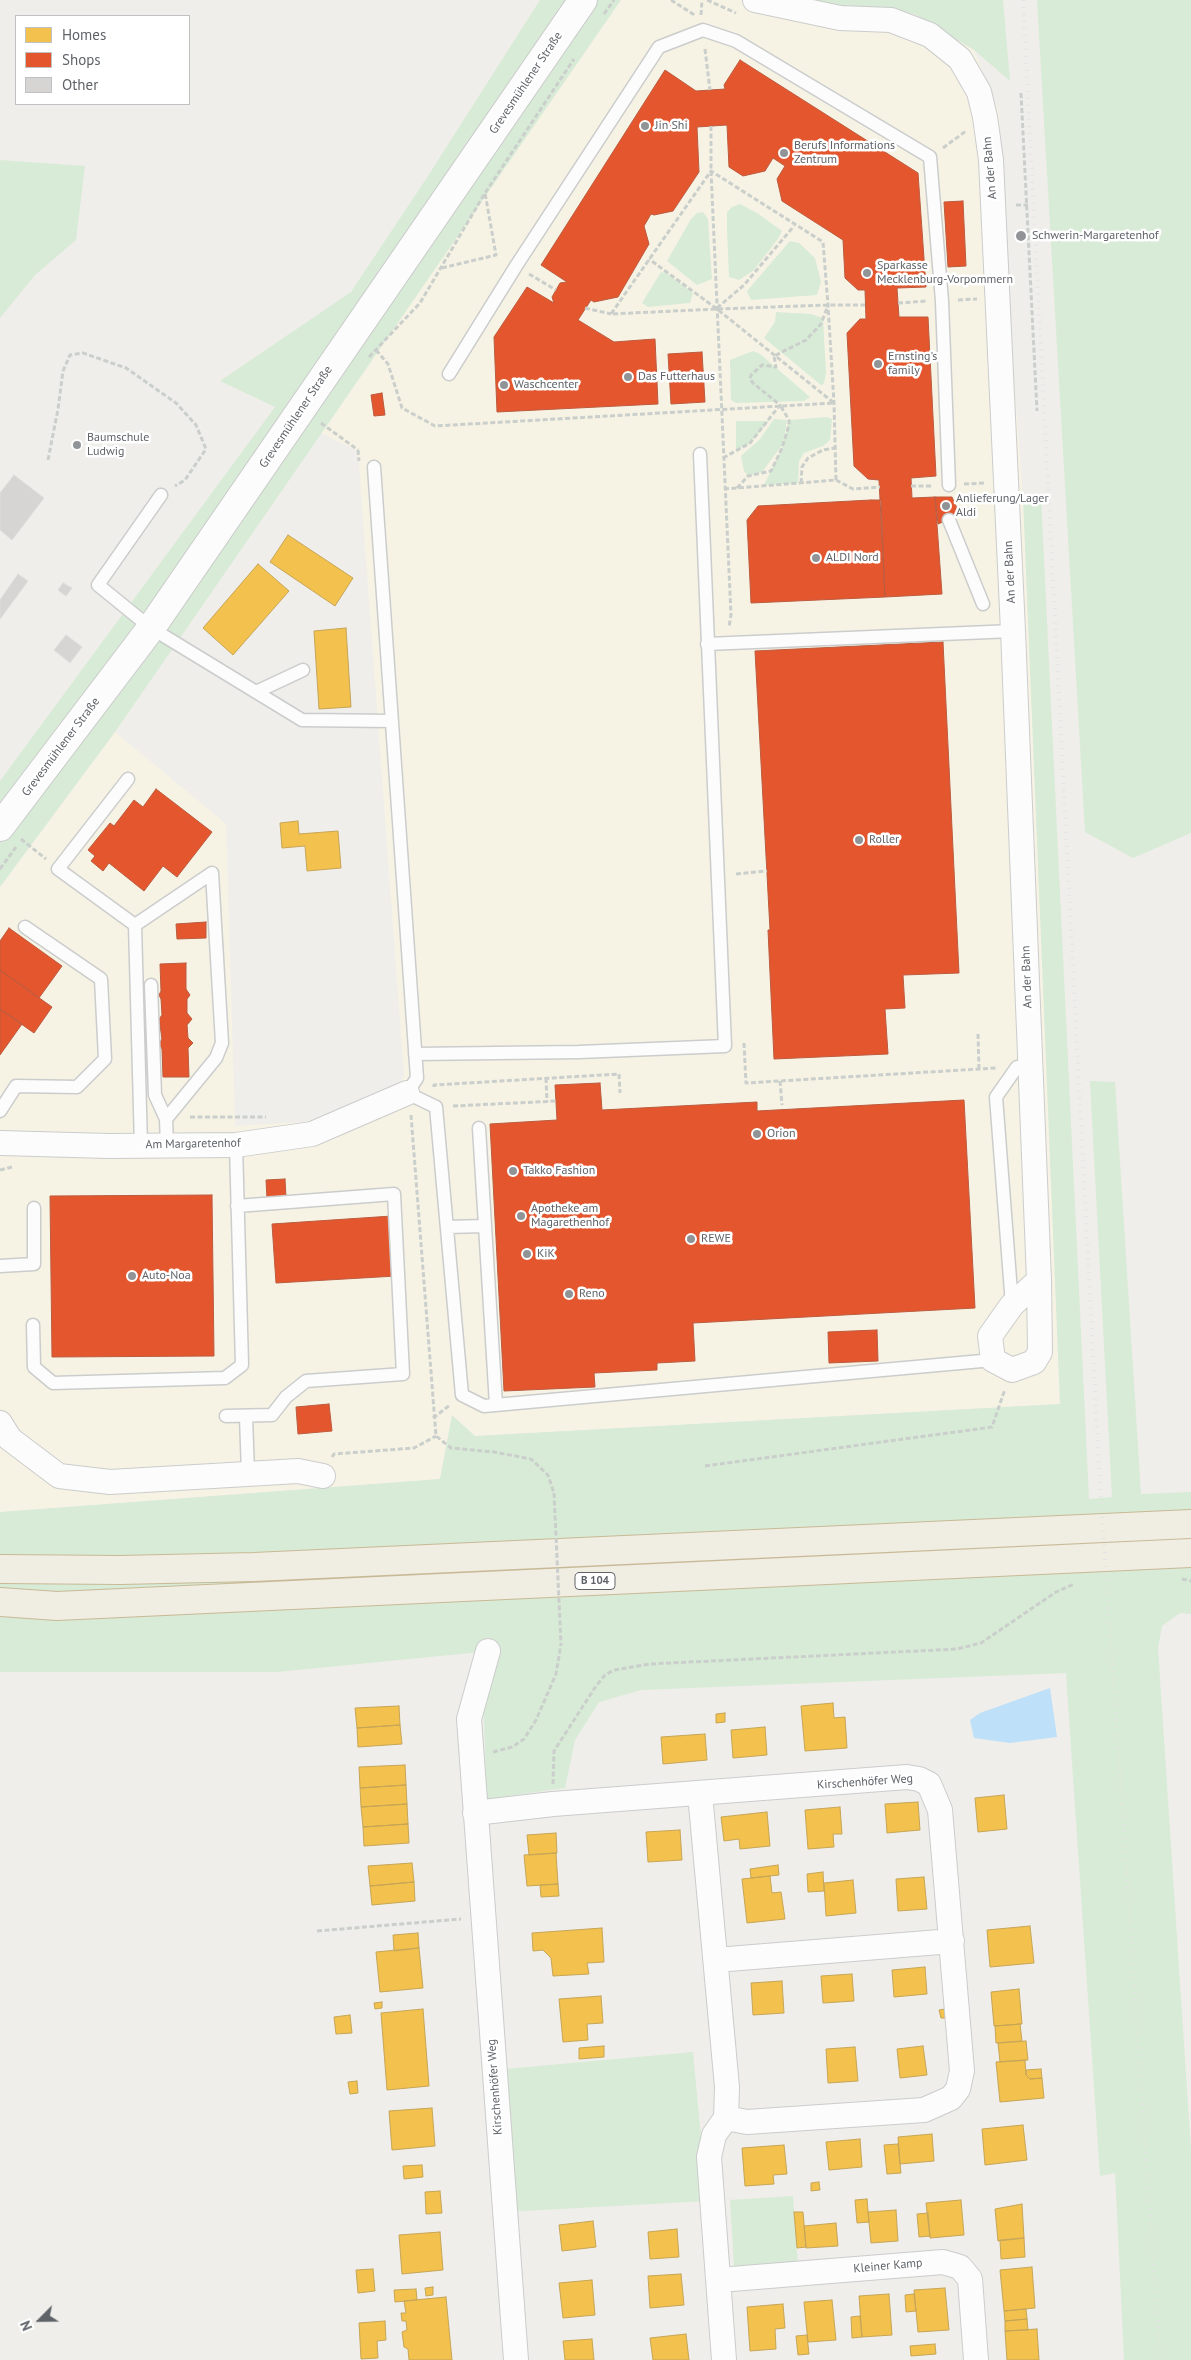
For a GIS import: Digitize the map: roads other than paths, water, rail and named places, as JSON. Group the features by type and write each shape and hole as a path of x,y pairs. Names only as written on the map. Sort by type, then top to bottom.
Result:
{"highway":[{"path":"0,1569 120,1570 254,1567 1191,1524"},
{"name":"B 104","path":"0,1602 57,1606 1191,1553"}],"street":[{"name":"Grevesmühlener Straße","path":"11,833 583,0"},
{"name":"An der Bahn","path":"755,0 840,18 891,20 930,35 960,59 979,92 985,117 991,160 1013,631 1024,1066 1039,1280 1040,1352 1034,1362 1003,1365"},
{"name":"Am Margaretenhof","path":"0,1143 141,1146 236,1145 312,1134 407,1093"},
{"path":"1003,1365 990,1336 1012,1306 1039,1280"},
{"path":"0,1423 10,1439 59,1476 110,1482 298,1471 323,1465"},
{"name":"Kirschenhöfer Weg","path":"488,1651 469,1719 482,1917 516,2360"},
{"name":"Kirschenhöfer Weg","path":"475,1813 553,1804 907,1777 919,1779 928,1784 940,1810 962,2071 958,2089 951,2098 924,2110 747,2122 726,2118"},
{"path":"700,1794 727,2087 726,2118 714,2135 710,2157 724,2360"},
{"path":"716,1960 952,1941"},
{"name":"Kleiner Kamp","path":"719,2280 943,2262 960,2268 970,2280 976,2360"}],"lane":[{"path":"449,374 516,266 659,46 703,30 736,41 930,157 942,301 949,485"},
{"path":"415,1054 578,1052 725,1046 700,454"},
{"path":"374,467 417,1078 407,1093 436,1107 462,1395 484,1406 1003,1365"},
{"path":"161,494 98,585 151,628 302,720 392,721"},
{"path":"949,520 983,604"},
{"path":"707,644 1013,631"},
{"path":"256,692 303,670"},
{"path":"128,779 58,869 135,925"},
{"path":"135,925 212,873 222,1042 216,1058 166,1119"},
{"path":"135,925 141,1146"},
{"path":"0,1111 16,1086 77,1087 106,1059 101,979 25,927"},
{"path":"152,985 155,1095 166,1119 167,1145"},
{"path":"1012,1306 996,1097 1024,1066"},
{"path":"479,1128 496,1405"},
{"path":"34,1325 34,1367 53,1383 225,1378 242,1365 236,1145"},
{"path":"226,1416 272,1415 286,1397 306,1381 404,1374 394,1194 238,1206"},
{"path":"0,1266 34,1264 34,1208"},
{"path":"447,1227 485,1226"},
{"path":"246,1417 248,1473"}],"water":[{"path":"1050,1688 1057,1737 1010,1743 974,1738 970,1720 980,1713"}],"railway":[{"path":"1023,0 1099,1470 1160,2360"}],"place":[{"name":"Jin Shi","path":"645,126"},
{"name":"Berufs Informations Zentrum","path":"784,153"},
{"name":"Schwerin-Margaretenhof","path":"1021,236"},
{"name":"Sparkasse Mecklenburg-Vorpommern","path":"867,273"},
{"name":"Ernsting's family","path":"878,364"},
{"name":"Das Futterhaus","path":"628,377"},
{"name":"Waschcenter","path":"504,385"},
{"name":"Baumschule Ludwig","path":"77,445"},
{"name":"Anlieferung/Lager Aldi","path":"946,506"},
{"name":"ALDI Nord","path":"816,558"},
{"name":"Roller","path":"859,840"},
{"name":"Orion","path":"757,1134"},
{"name":"Takko Fashion","path":"513,1171"},
{"name":"Apotheke am Magarethenhof","path":"521,1216"},
{"name":"REWE","path":"691,1239"},
{"name":"KiK","path":"527,1254"},
{"name":"Auto-Noa","path":"132,1276"},
{"name":"Reno","path":"569,1294"}]}
